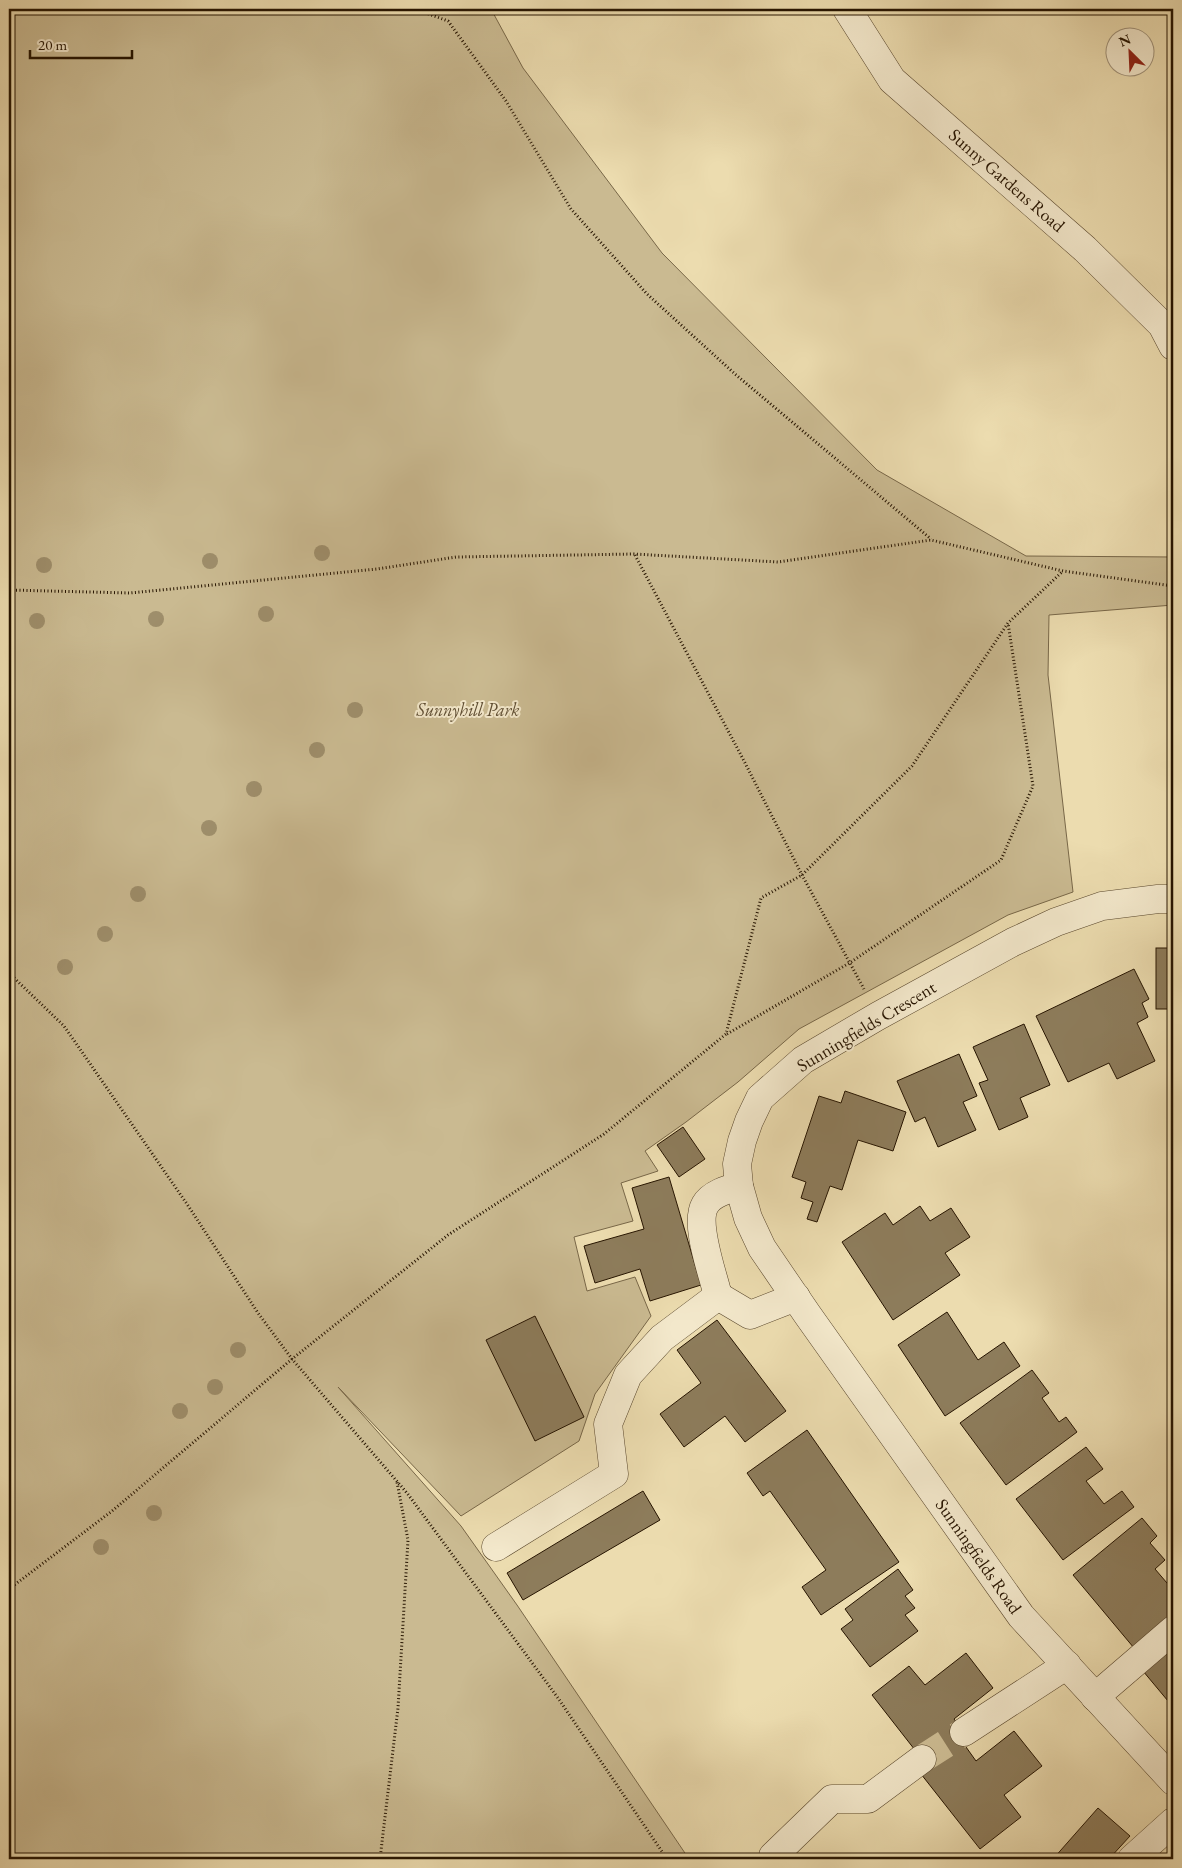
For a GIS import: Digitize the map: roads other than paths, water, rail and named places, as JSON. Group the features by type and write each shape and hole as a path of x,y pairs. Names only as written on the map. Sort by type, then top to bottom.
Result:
{"street":[{"name":"Sunny Gardens Road","path":"847,9 892,80 1085,249 1162,325 1173,346"},
{"name":"Sunningfields Crescent","path":"801,1306 762,1248 748,1218 739,1186 737,1164 742,1141 760,1098 803,1060 1012,942 1056,922 1102,906 1173,899"},
{"path":"739,1186 724,1190 706,1204 701,1219 706,1249 718,1296 750,1315 801,1306"},
{"path":"496,1547 614,1474 608,1424 628,1375 662,1338 718,1296"},
{"name":"Sunningfields Road","path":"801,1306 1021,1616 1173,1781"},
{"path":"1095,1697 1173,1630"},
{"path":"964,1732 1066,1665"},
{"path":"775,1859 773,1856 832,1799 868,1799 922,1760"},
{"path":"1132,1859 1173,1822"}],"tunnel":[{"path":"922,1759 964,1732"}],"park label":[{"name":"Sunnyhill Park","path":"468,709"}]}
